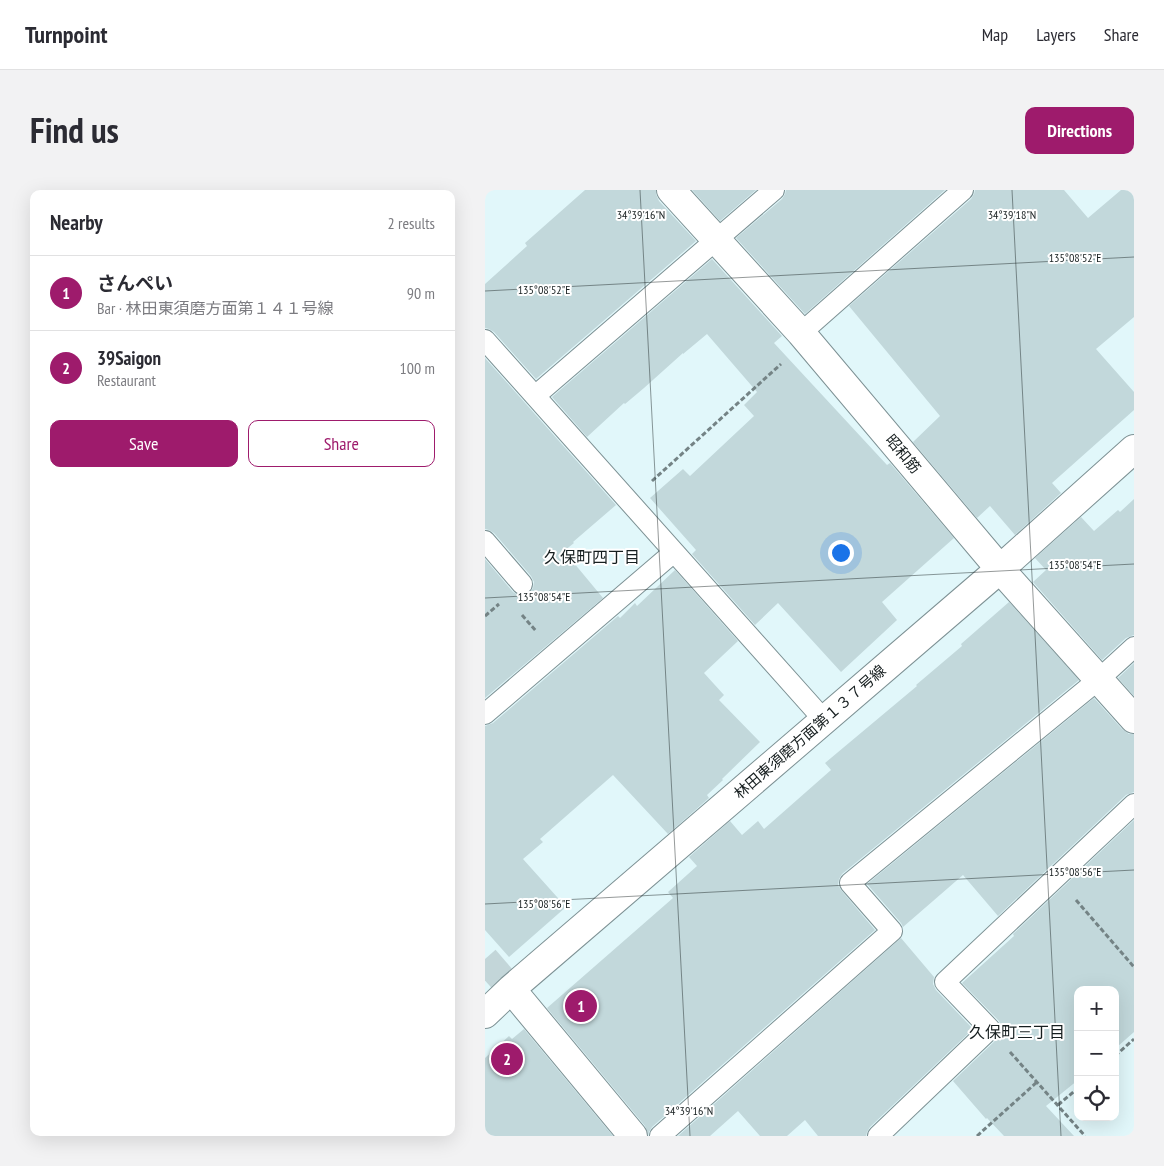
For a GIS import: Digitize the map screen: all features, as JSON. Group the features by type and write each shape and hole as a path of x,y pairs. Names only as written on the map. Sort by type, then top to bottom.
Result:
{"street":[{"name":"昭和筋","path":"671,190 804,336 1000,569 1134,719"},
{"name":"林田東須磨方面第１３７号線","path":"485,1014 511,989 1000,569 1134,450"},
{"path":"511,989 633,1136"}],"lane":[{"path":"535,396 773,190"},
{"path":"804,336 963,190"},
{"path":"485,340 824,720"},
{"path":"485,541 522,584"},
{"path":"485,714 674,552"},
{"path":"660,1136 892,931 849,883 1098,680 1134,647"},
{"path":"878,1136 990,1030 945,982 1134,804"}],"path":[{"path":"629,501 804,336"},
{"path":"519,612 556,653"},
{"path":"1057,877 1134,967"},
{"path":"990,1030 1085,1136"},
{"path":"1119,1052 1134,1039"},
{"path":"977,1136 1037,1082"},
{"path":"1058,1106 1074,1092"}],"building":[{"path":"585,190 656,190 659,201 696,241 536,379 494,332 485,328 485,284 527,246 525,243"},
{"path":"692,190 756,190 720,221"},
{"path":"786,190 945,190 805,314 736,238 782,199"},
{"path":"975,190 1064,190 1088,218 1121,190 1134,190 1134,317 1096,349 1134,392 1134,410 1052,483 1061,493 1015,535 990,506 977,518 913,442 940,416 849,306 971,199"},
{"path":"712,259 782,336 774,343 887,465 890,463 954,538 882,602 897,620 841,672 778,603 755,625 692,554 696,550 650,498 683,469 690,476 754,416 744,405 757,392 707,334 624,403 587,437 552,397"},
{"path":"485,358 616,505 564,551 603,598 485,698 485,559 513,592 518,595 524,596 529,593 533,588 534,582 494,533 485,529"},
{"path":"1134,499 1134,635 1126,638 1102,660 1033,582 1046,570 1035,558 1081,517 1094,531"},
{"path":"675,570 738,641 704,673 724,695 719,700 760,742 707,795 709,798 668,834 613,775 540,839 543,842 523,859 566,907 509,957 485,930 485,726 493,723 618,616 620,618 635,603 637,606"},
{"path":"1009,602 1079,680 842,874 838,885 875,930 652,1127 648,1136 645,1126 547,1008 673,898 668,892 697,866 689,857 730,821 742,835 758,821 764,829 831,770 825,763 917,686"},
{"path":"1134,663 1134,696 1118,678"},
{"path":"1094,698 1122,729 1129,734 1134,734 1134,792 1126,795 998,916 963,875 903,927 867,884"},
{"path":"1134,820 1134,1032 1119,1045 1119,986 1074,986 1074,1083 1046,1106 1074,1136 1004,1136 986,1119 953,1081 998,1038 1001,1032 999,1021 962,983 1014,936 1013,934"},
{"path":"901,938 934,977 933,984 936,990 973,1029 870,1127 866,1136 818,1136 805,1120 787,1136 760,1136 738,1111 710,1136 678,1136"},
{"path":"524,1029 613,1136 485,1136 485,1058 509,1036 512,1039"}],"tunnel":[{"path":"485,959 511,989"}],"place":[{"name":"さんぺい","path":"581,1006"},
{"name":"39Saigon","path":"507,1059"}],"district":[{"name":"久保町四丁目","path":"592,557"},
{"name":"久保町三丁目","path":"1017,1032"}]}
